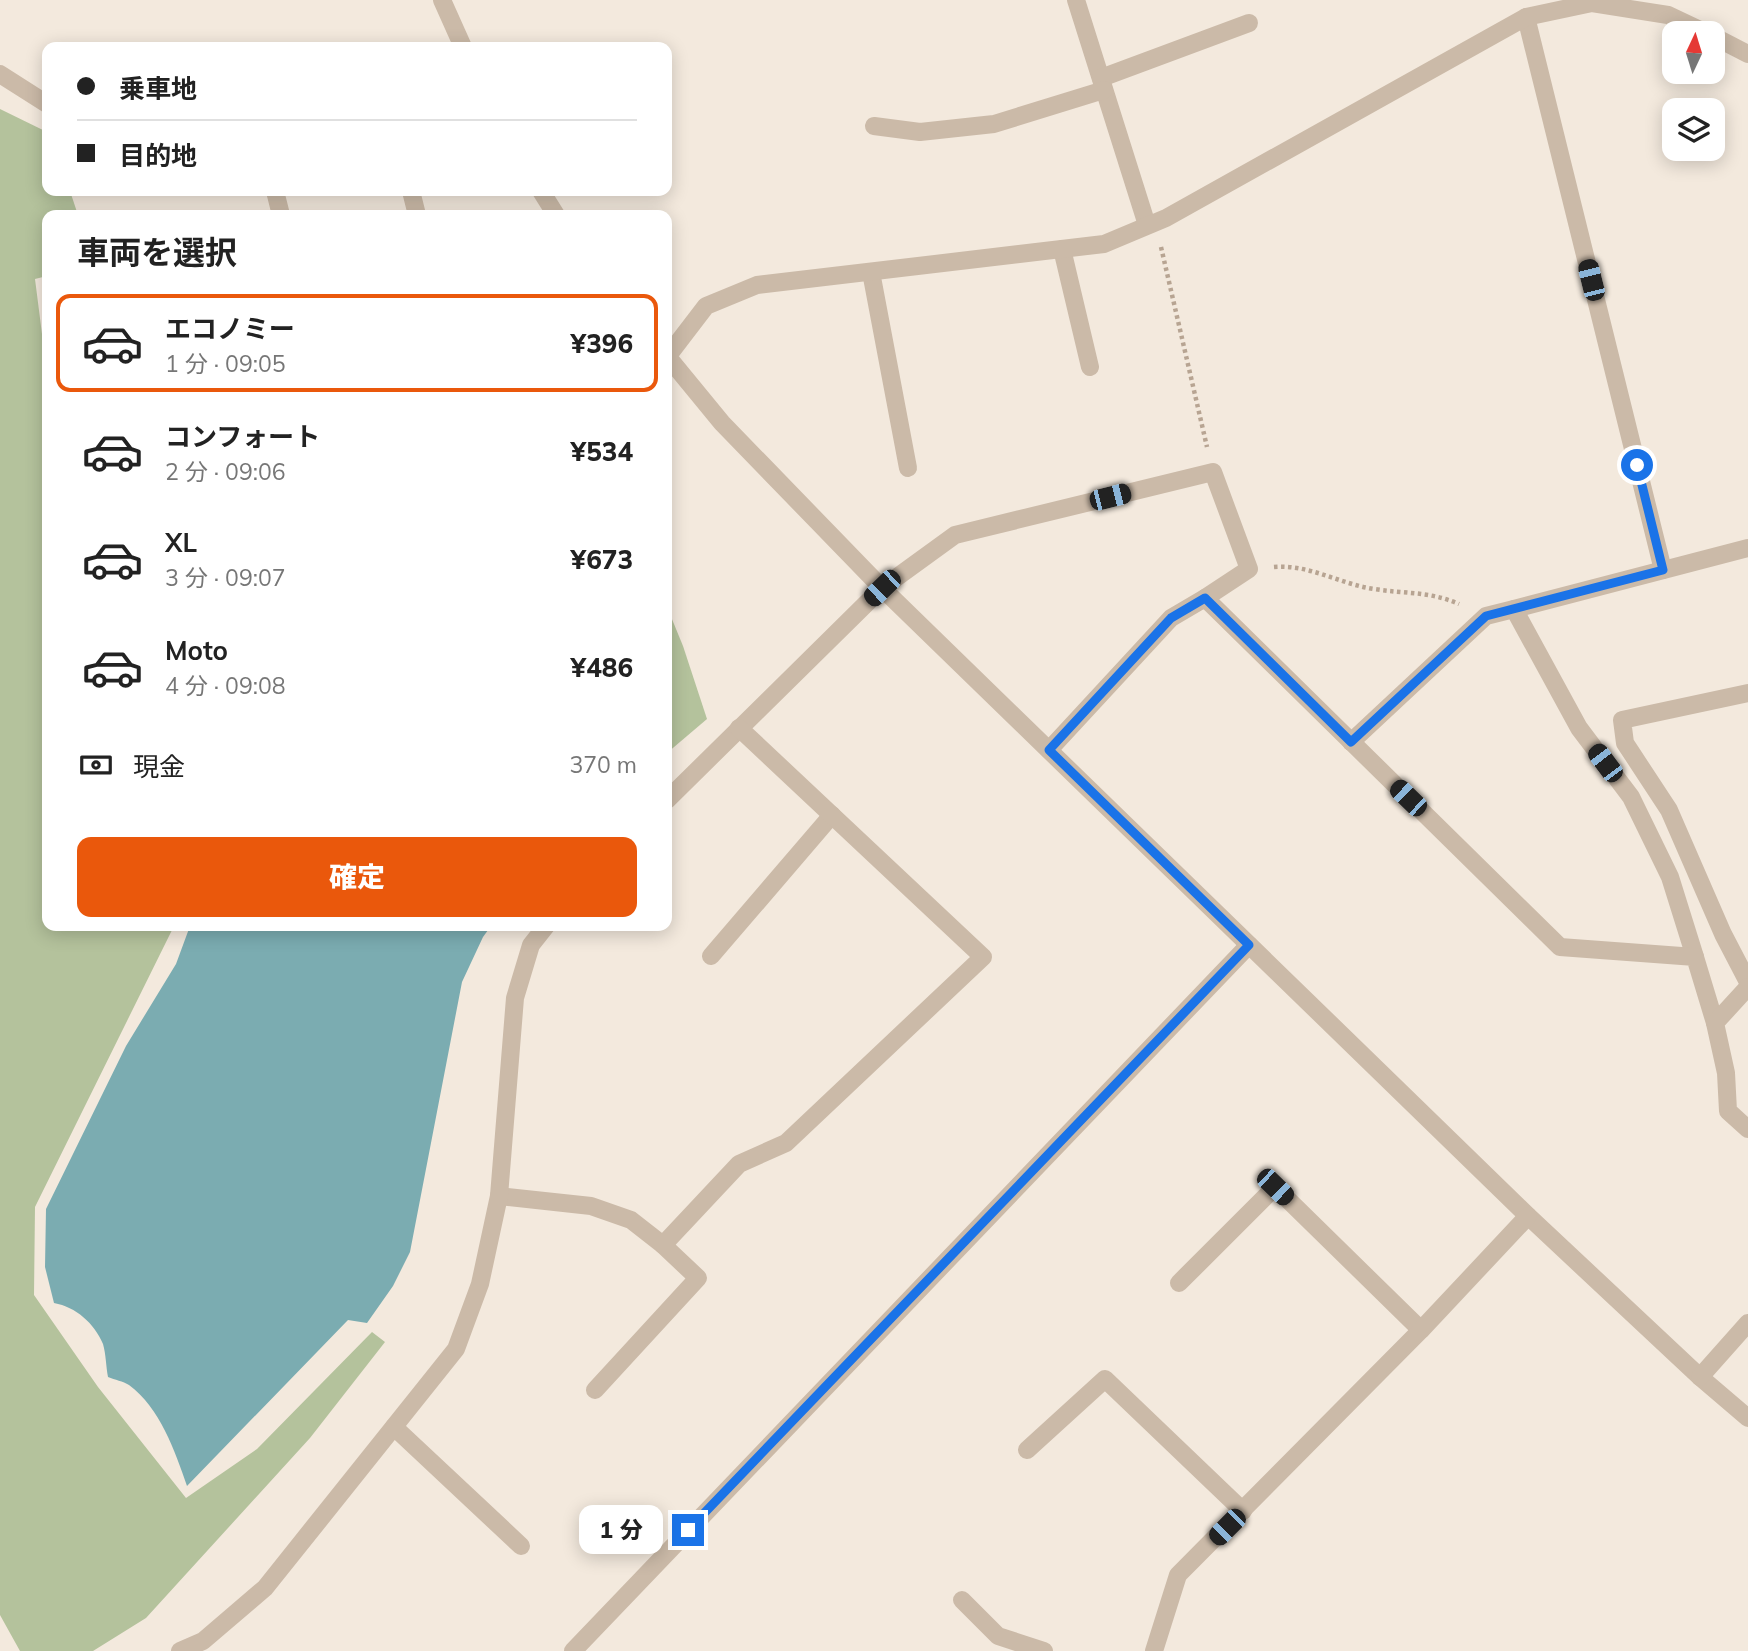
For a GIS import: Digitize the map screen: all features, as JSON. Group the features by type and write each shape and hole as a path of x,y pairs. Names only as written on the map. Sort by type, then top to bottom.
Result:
{"street":[{"path":"442,0 461,42"},
{"path":"1076,0 1102,84 1152,224"},
{"path":"672,350 706,306 757,285 1104,244 1152,224 1526,17 1592,3 1668,15 1681,21"},
{"path":"1526,17 1663,570"},
{"path":"874,126 920,132 994,124 1102,84 1249,23"},
{"path":"1726,43 1748,54"},
{"path":"0,74 42,101"},
{"path":"1062,249 1090,368"},
{"path":"871,272 908,468"},
{"path":"672,363 722,423 882,588 1528,1216 1700,1377 1748,1418"},
{"path":"672,795 882,588 955,535 1213,472 1249,569 1171,618 1049,750"},
{"path":"1351,742 1486,616 1748,548"},
{"path":"1205,598 1560,947 1695,957"},
{"path":"1514,609 1579,729 1631,797 1670,877 1715,1023 1726,1073 1728,1111 1748,1129"},
{"path":"1715,1023 1748,984 1669,810 1625,743 1622,720 1748,693"},
{"path":"663,1245 739,1164 786,1143 983,957 739,728"},
{"path":"711,956 832,815"},
{"path":"180,1651 203,1641 265,1588 456,1349 480,1284 499,1196 515,998 531,945 542,931"},
{"path":"573,1651 1249,945"},
{"path":"1179,1283 1275,1187 1422,1330"},
{"path":"499,1196 592,1206 631,1220 698,1278 595,1390"},
{"path":"1154,1651 1178,1575 1422,1330 1528,1216"},
{"path":"1700,1377 1748,1323"},
{"path":"1027,1450 1105,1379 1243,1511"},
{"path":"394,1427 522,1546"},
{"path":"962,1600 998,1636 1044,1651"}],"path":[{"path":"1152,224 1213,472"},
{"path":"1249,569 1293,565 1371,589 1440,596 1486,616"}],"green space":[{"path":"0,109 42,130 42,196 72,196 76,210 42,210 42,277 35,279 42,334 42,931 172,931 35,1207 34,1295 98,1387 186,1498 257,1449 372,1332 385,1342 310,1438 146,1618 93,1651 20,1651 0,1615"},
{"path":"672,619 683,646 707,719 672,749"}],"water":[{"path":"188,931 487,931 462,982 410,1252 393,1286 367,1323 348,1320 187,1486 172,1445 158,1418 129,1385 108,1377 104,1348 99,1336 77,1312 54,1303 45,1267 46,1209 126,1046 176,964"}],"route":[{"path":"688,1530 1249,945 1049,750 1171,618 1205,598 1351,742 1486,616 1663,570 1637,465"}]}
